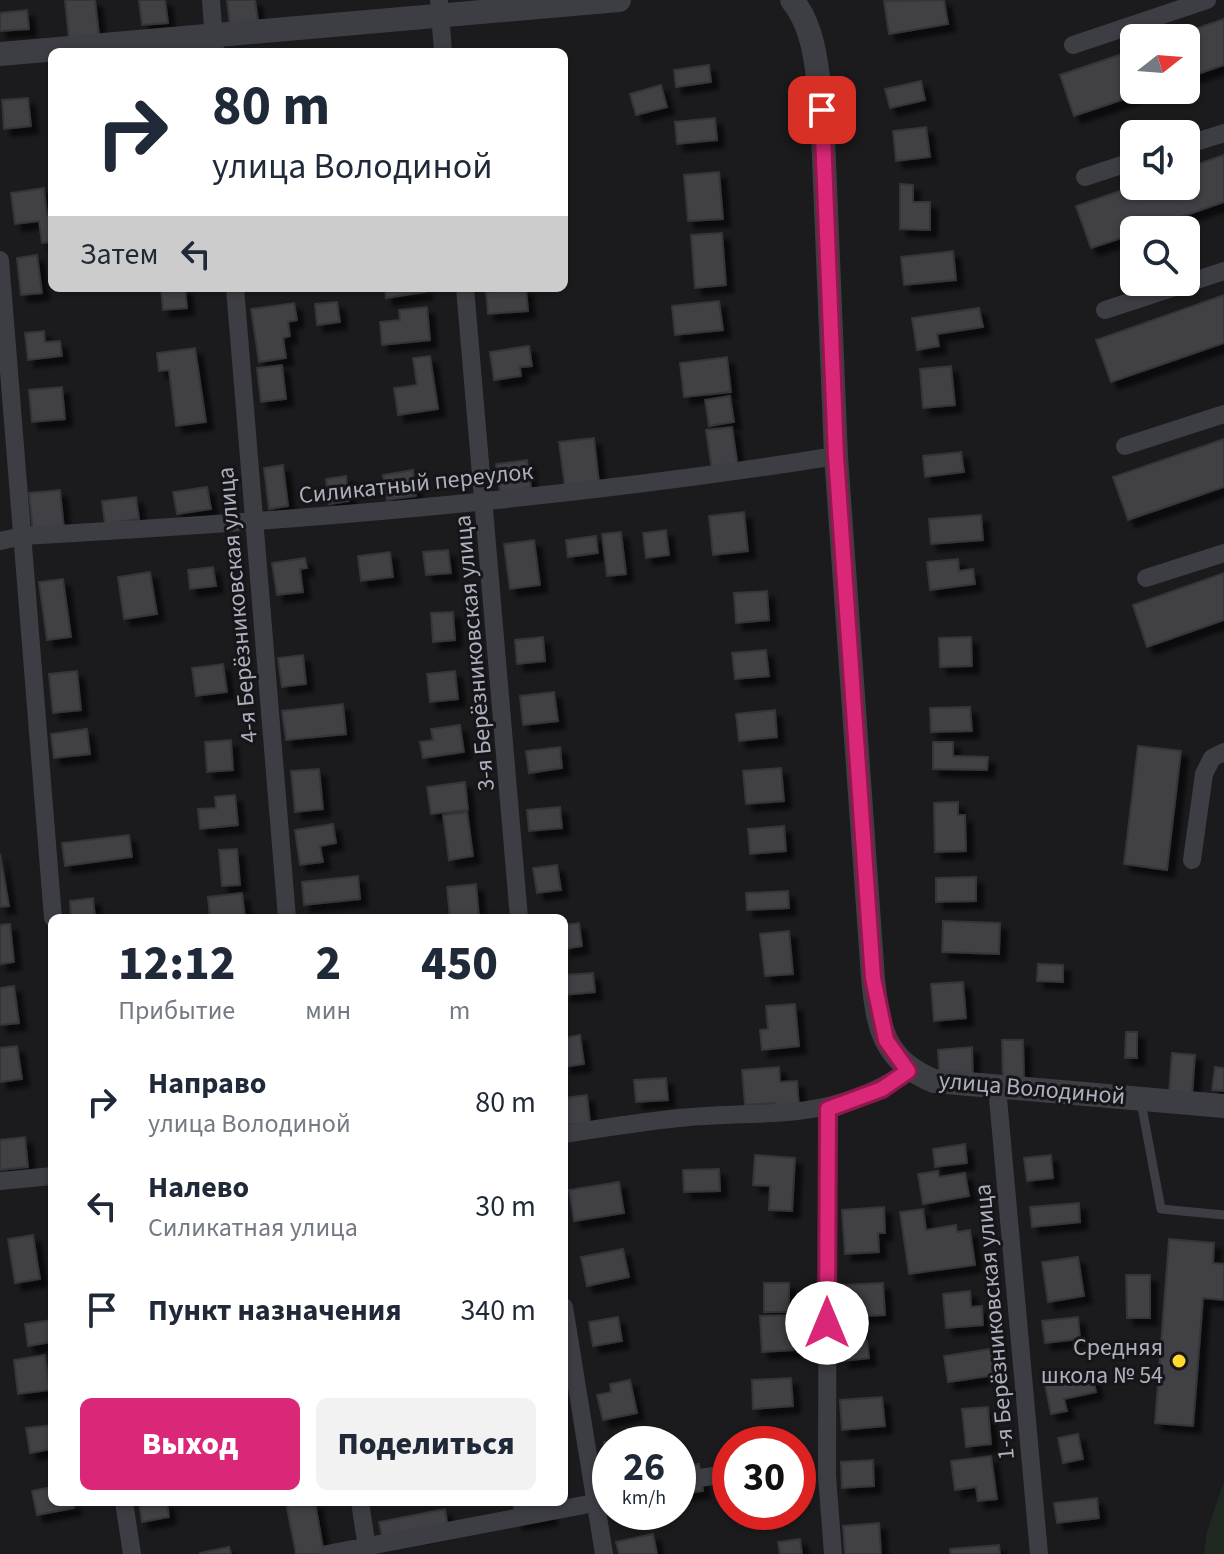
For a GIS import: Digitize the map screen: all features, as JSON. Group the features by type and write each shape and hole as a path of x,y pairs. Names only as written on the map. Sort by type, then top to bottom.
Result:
{"street":[{"path":"211,0 215,44"},
{"path":"129,48 215,44 439,8 619,0"},
{"path":"792,0 801,12 815,54 822,110 836,456 876,1004 886,1040 908,1071"},
{"path":"1073,45 1207,0"},
{"path":"439,8 443,48"},
{"path":"0,54 48,52"},
{"path":"1200,141 1224,133"},
{"path":"1085,177 1120,166"},
{"path":"0,260 53,914"},
{"path":"1105,310 1224,271"},
{"name":"4-я Берёзниковская улица","path":"235,292 287,914"},
{"name":"3-я Берёзниковская улица","path":"465,292 519,914"},
{"path":"1125,446 1224,414"},
{"name":"Силикатный переулок","path":"0,541 23,536 254,524 485,501 836,456"},
{"path":"1146,578 1224,553"},
{"path":"1192,860 1204,774 1212,758 1224,752"},
{"name":"улица Володиной","path":"568,1133 680,1118 828,1109 882,1089 908,1071 934,1081 1224,1106"},
{"name":"1-я Берёзниковская улица","path":"997,1087 1039,1554"},
{"path":"828,1109 827,1476 833,1554"},
{"path":"0,1181 48,1176"},
{"path":"568,1327 592,1447"},
{"path":"327,1554 368,1550 592,1504"},
{"path":"125,1506 132,1554"},
{"path":"361,1506 368,1550"},
{"path":"604,1530 604,1554"}],"lane":[{"path":"1141,1098 1161,1209 1224,1215"}],"shaded area":[{"path":"1224,1482 1224,1554 1204,1554 1207,1532"}],"building":[{"path":"65,0 95,0 99,35 69,39"},
{"path":"139,0 165,0 168,23 142,25"},
{"path":"227,0 255,0 258,21 230,25"},
{"path":"944,0 948,24 889,34 884,1"},
{"path":"27,10 29,29 0,31 0,13"},
{"path":"1224,19 1224,65 1200,73 1200,27"},
{"path":"1120,55 1120,100 1074,116 1060,75"},
{"path":"709,65 711,82 676,87 674,70"},
{"path":"921,81 925,100 890,108 885,89"},
{"path":"661,85 667,107 636,115 630,94"},
{"path":"28,98 31,126 4,129 2,100"},
{"path":"715,118 717,140 677,144 675,122"},
{"path":"926,127 930,157 896,161 893,131"},
{"path":"1224,155 1224,202 1184,216 1120,216 1120,239 1091,248 1076,206 1120,191 1120,200 1200,200 1200,163"},
{"path":"719,172 723,219 688,221 684,175"},
{"path":"900,184 913,185 913,202 930,202 930,230 900,229"},
{"path":"44,188 48,242 42,243 39,221 15,224 11,193"},
{"path":"722,233 726,285 695,288 691,235"},
{"path":"953,251 956,280 904,285 901,257"},
{"path":"37,255 42,293 21,295 17,258"},
{"path":"161,292 185,292 187,308 163,310"},
{"path":"385,292 425,292 386,298"},
{"path":"486,292 526,292 528,311 488,314"},
{"path":"1224,295 1224,343 1111,382 1096,340"},
{"path":"719,301 723,330 675,335 672,306"},
{"path":"337,302 340,322 317,325 315,304"},
{"path":"294,303 297,320 288,322 290,336 283,338 286,358 259,362 251,309"},
{"path":"427,307 430,340 382,345 380,322 400,320 399,310"},
{"path":"979,308 983,327 937,334 939,346 917,350 912,318"},
{"path":"44,331 45,342 60,341 62,356 28,360 25,333"},
{"path":"529,346 532,366 520,367 521,376 494,380 490,352"},
{"path":"195,348 206,422 176,426 169,370 159,371 157,353"},
{"path":"430,356 438,409 398,415 394,388 417,385 413,358"},
{"path":"727,357 731,392 684,397 680,363"},
{"path":"282,365 286,399 261,402 257,368"},
{"path":"951,366 955,405 923,408 920,369"},
{"path":"62,387 65,419 32,422 29,390"},
{"path":"730,396 734,422 709,426 705,400"},
{"path":"732,427 738,468 712,471 706,430"},
{"path":"594,438 599,483 565,487 559,442"},
{"path":"1224,439 1224,487 1128,520 1113,477"},
{"path":"961,452 964,472 925,477 923,456"},
{"path":"527,460 531,488 500,492 496,464"},
{"path":"283,465 288,506 269,509 264,468"},
{"path":"413,470 416,496 387,500 383,475"},
{"path":"346,476 349,501 329,504 326,479"},
{"path":"207,487 211,509 177,514 173,492"},
{"path":"60,490 64,529 33,532 29,493"},
{"path":"136,497 139,519 105,524 102,501"},
{"path":"744,512 748,551 713,555 709,516"},
{"path":"981,515 983,540 931,544 929,519"},
{"path":"666,530 669,555 646,558 643,533"},
{"path":"621,532 626,574 607,576 602,534"},
{"path":"596,536 598,553 568,557 566,540"},
{"path":"534,540 540,585 510,589 504,544"},
{"path":"448,550 451,573 426,575 423,552"},
{"path":"390,552 393,577 361,581 358,556"},
{"path":"305,558 307,568 300,569 303,592 277,595 272,563"},
{"path":"958,559 959,571 973,569 975,584 930,590 927,562"},
{"path":"213,567 216,586 190,589 188,570"},
{"path":"150,572 157,614 124,619 118,577"},
{"path":"1224,573 1224,620 1147,647 1133,605"},
{"path":"63,579 71,637 47,640 39,582"},
{"path":"767,591 769,620 736,623 734,593"},
{"path":"453,612 455,640 433,642 431,613"},
{"path":"543,637 545,661 517,664 515,640"},
{"path":"971,637 972,666 940,667 939,638"},
{"path":"766,650 769,676 735,679 732,653"},
{"path":"303,655 306,684 282,687 278,658"},
{"path":"223,664 227,692 196,696 192,668"},
{"path":"77,671 81,710 53,713 49,674"},
{"path":"455,671 458,699 430,702 427,674"},
{"path":"554,692 558,721 523,725 520,696"},
{"path":"343,704 346,734 286,740 282,711"},
{"path":"970,707 972,731 931,732 930,708"},
{"path":"775,710 777,737 739,741 736,714"},
{"path":"460,725 464,752 423,758 420,742 433,740 431,729"},
{"path":"87,729 90,754 54,758 51,734"},
{"path":"231,740 233,770 207,772 205,742"},
{"path":"933,742 953,742 953,756 988,757 987,770 933,769"},
{"path":"1138,746 1181,751 1167,870 1124,864"},
{"path":"560,747 562,768 529,773 526,751"},
{"path":"781,768 784,801 746,804 743,771"},
{"path":"319,769 323,809 295,812 291,771"},
{"path":"465,782 468,810 431,814 427,787"},
{"path":"235,795 238,825 200,829 198,809 216,808 215,797"},
{"path":"958,802 958,815 965,815 966,851 935,852 934,803"},
{"path":"560,807 562,828 529,831 527,810"},
{"path":"467,812 473,856 449,860 443,815"},
{"path":"333,824 336,843 320,846 323,862 300,865 295,830"},
{"path":"784,826 786,851 750,854 748,829"},
{"path":"129,835 132,857 65,866 62,843"},
{"path":"237,849 240,885 222,886 219,850"},
{"path":"0,854 9,906 0,907"},
{"path":"557,865 561,890 537,893 533,868"},
{"path":"358,876 360,899 304,905 302,882"},
{"path":"976,877 976,901 936,902 936,878"},
{"path":"476,884 479,914 450,914 447,887"},
{"path":"788,891 789,908 747,910 746,893"},
{"path":"242,893 245,914 210,914 208,897"},
{"path":"93,898 95,914 71,914 70,901"},
{"path":"943,921 1000,923 999,954 942,952"},
{"path":"579,923 582,946 568,948 568,924"},
{"path":"10,924 14,962 0,964 0,925"},
{"path":"789,931 793,974 765,976 760,934"},
{"path":"1038,964 1063,965 1063,982 1037,981"},
{"path":"593,973 595,992 568,995 568,975"},
{"path":"963,982 966,1018 934,1021 931,984"},
{"path":"14,986 19,1023 0,1025 0,988"},
{"path":"795,1004 799,1046 762,1050 760,1030 768,1029 766,1006"},
{"path":"1126,1032 1137,1032 1137,1058 1125,1058"},
{"path":"580,1035 584,1064 568,1066 568,1037"},
{"path":"1002,1040 1023,1040 1024,1080 1003,1080"},
{"path":"17,1046 22,1079 0,1082 0,1048"},
{"path":"972,1047 973,1082 940,1084 938,1050"},
{"path":"1172,1053 1195,1055 1192,1095 1169,1093"},
{"path":"779,1067 780,1082 797,1081 799,1108 775,1110 775,1103 745,1105 742,1070"},
{"path":"1215,1067 1224,1068 1224,1091 1212,1090"},
{"path":"666,1078 668,1100 636,1102 634,1080"},
{"path":"587,1095 590,1123 568,1125 568,1097"},
{"path":"25,1137 28,1167 0,1170 0,1140"},
{"path":"965,1144 967,1163 935,1167 933,1149"},
{"path":"755,1155 795,1158 792,1211 769,1210 770,1186 753,1185"},
{"path":"1051,1155 1053,1178 1027,1181 1024,1158"},
{"path":"719,1169 720,1191 684,1192 683,1170"},
{"path":"938,1171 939,1177 965,1173 969,1196 923,1204 918,1174"},
{"path":"619,1182 624,1213 574,1221 569,1190"},
{"path":"1079,1203 1080,1222 1032,1227 1030,1207"},
{"path":"884,1207 885,1233 878,1233 879,1252 845,1254 842,1210"},
{"path":"923,1209 926,1230 956,1225 957,1232 970,1230 975,1265 909,1274 900,1212"},
{"path":"33,1235 40,1279 15,1283 8,1239"},
{"name":"Средняя школа № 54","path":"1169,1239 1214,1243 1213,1263 1224,1264 1224,1300 1203,1298 1193,1426 1155,1423"},
{"path":"623,1249 629,1277 587,1286 581,1257"},
{"path":"1078,1257 1084,1296 1048,1302 1042,1262"},
{"path":"1126,1275 1150,1275 1150,1318 1127,1318"},
{"path":"764,1283 789,1283 789,1312 764,1312"},
{"path":"883,1283 885,1315 842,1317 840,1285"},
{"path":"970,1291 971,1307 982,1306 983,1325 946,1328 943,1294"},
{"path":"792,1315 794,1350 762,1352 760,1316"},
{"path":"618,1317 622,1341 593,1346 589,1322"},
{"path":"1078,1317 1080,1339 1045,1343 1042,1321"},
{"path":"48,1321 48,1343 28,1346 25,1324"},
{"path":"867,1341 869,1358 843,1361 841,1344"},
{"path":"991,1349 996,1375 948,1382 944,1356"},
{"path":"45,1355 48,1390 18,1394 14,1360"},
{"path":"1092,1374 1096,1392 1064,1399 1067,1411 1051,1414 1045,1384"},
{"path":"791,1378 793,1406 753,1409 752,1380"},
{"path":"630,1380 637,1413 603,1420 597,1395 611,1392 610,1384"},
{"path":"882,1397 885,1426 842,1430 840,1400"},
{"path":"988,1407 991,1444 966,1447 962,1409"},
{"path":"48,1425 48,1450 30,1453 26,1428"},
{"path":"1078,1434 1083,1459 1063,1463 1058,1438"},
{"path":"991,1456 997,1499 978,1501 976,1487 955,1490 951,1461"},
{"path":"873,1460 874,1486 842,1488 841,1462"},
{"path":"699,1464 703,1491 696,1492 696,1465"},
{"path":"48,1488 48,1506 74,1508 37,1515 32,1491"},
{"path":"1097,1498 1099,1518 1057,1523 1054,1503"},
{"path":"140,1506 168,1506 169,1517 142,1522"},
{"path":"287,1506 316,1506 324,1554 296,1554"},
{"path":"514,1506 548,1506 550,1518 516,1523"},
{"path":"445,1509 448,1529 383,1541 379,1522"},
{"path":"879,1523 881,1554 845,1554 843,1526"},
{"path":"653,1534 657,1554 619,1554 616,1542"},
{"path":"800,1539 802,1554 780,1554 778,1542"},
{"path":"999,1545 1000,1554 951,1554 950,1549"},
{"path":"229,1547 231,1554 200,1554 200,1553"}],"place":[{"name":"Средняя школа № 54","path":"1179,1361"}],"route":[{"path":"822,110 836,456 873,978 886,1040 908,1071 882,1089 828,1109 827,1323"}]}
